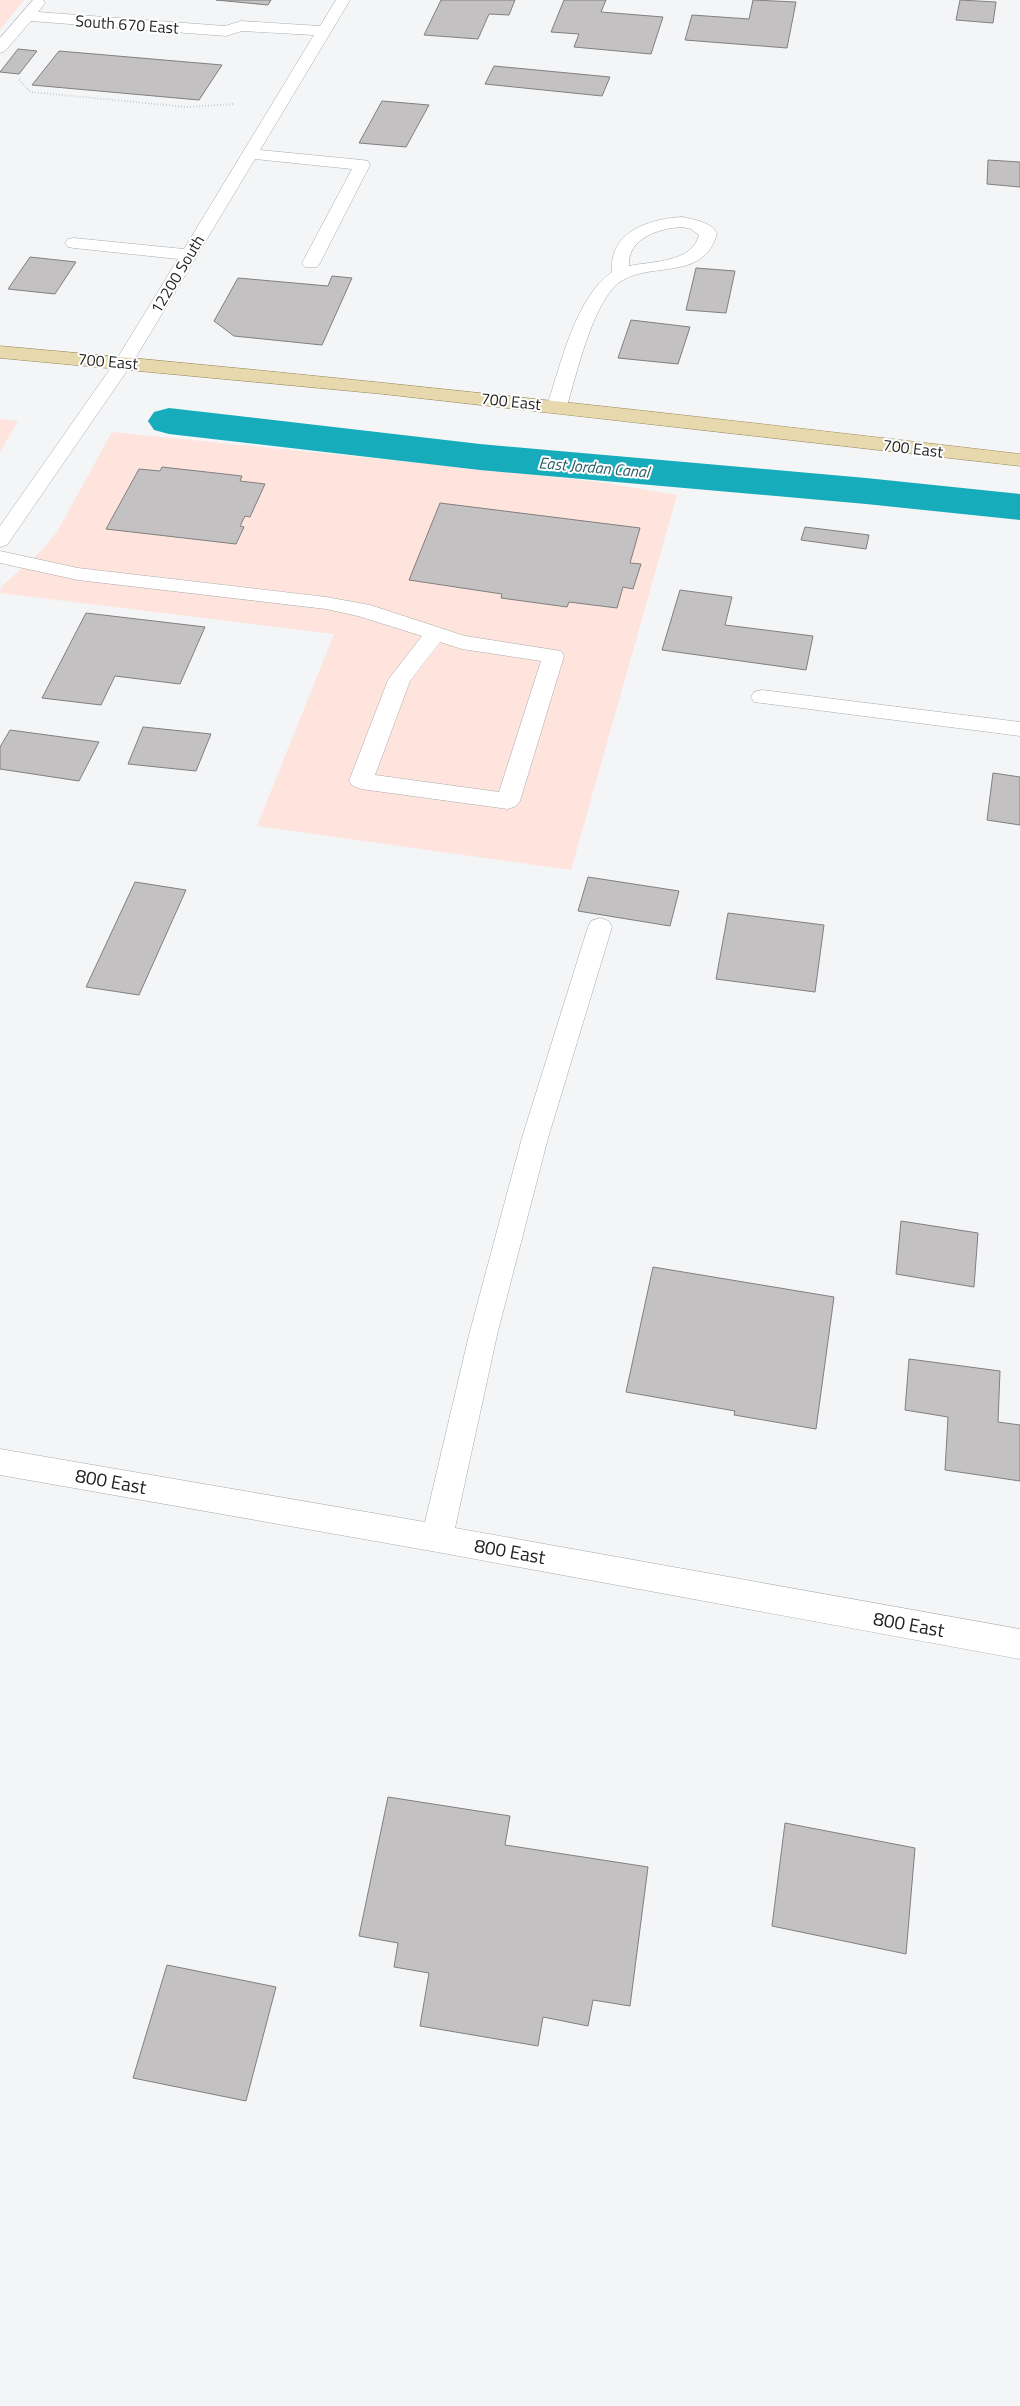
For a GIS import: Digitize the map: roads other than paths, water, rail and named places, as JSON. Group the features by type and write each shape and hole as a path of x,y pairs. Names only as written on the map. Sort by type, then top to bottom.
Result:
{"main road":[{"name":"700 East","path":"0,352 124,362 557,406 1020,460"}],"street":[{"path":"0,48 41,0"},
{"name":"12200 South","path":"0,541 124,362 250,154 307,46 325,31 343,0"},
{"name":"South 670 East","path":"28,16 226,31 242,26 325,31"},
{"name":"South 670 East","path":"226,31 236,39 274,43"},
{"path":"250,154 362,165 311,263"},
{"path":"557,406 581,333 594,304 605,286 620,274 685,260 701,251 708,242 708,234 694,223 683,221 666,223 642,232 630,239 618,258 620,274"},
{"path":"74,243 189,255"},
{"path":"0,556 78,574 326,603 362,610 435,634 489,648 553,656 508,801 361,781 399,680 435,634"},
{"path":"762,697 1020,729"},
{"path":"437,1538 483,1335 535,1138 600,927"},
{"name":"800 East","path":"0,1462 437,1538 1020,1644"}],"waterway":[{"name":"East Jordan Canal","path":"169,421 480,457 866,491 1020,507"}]}
